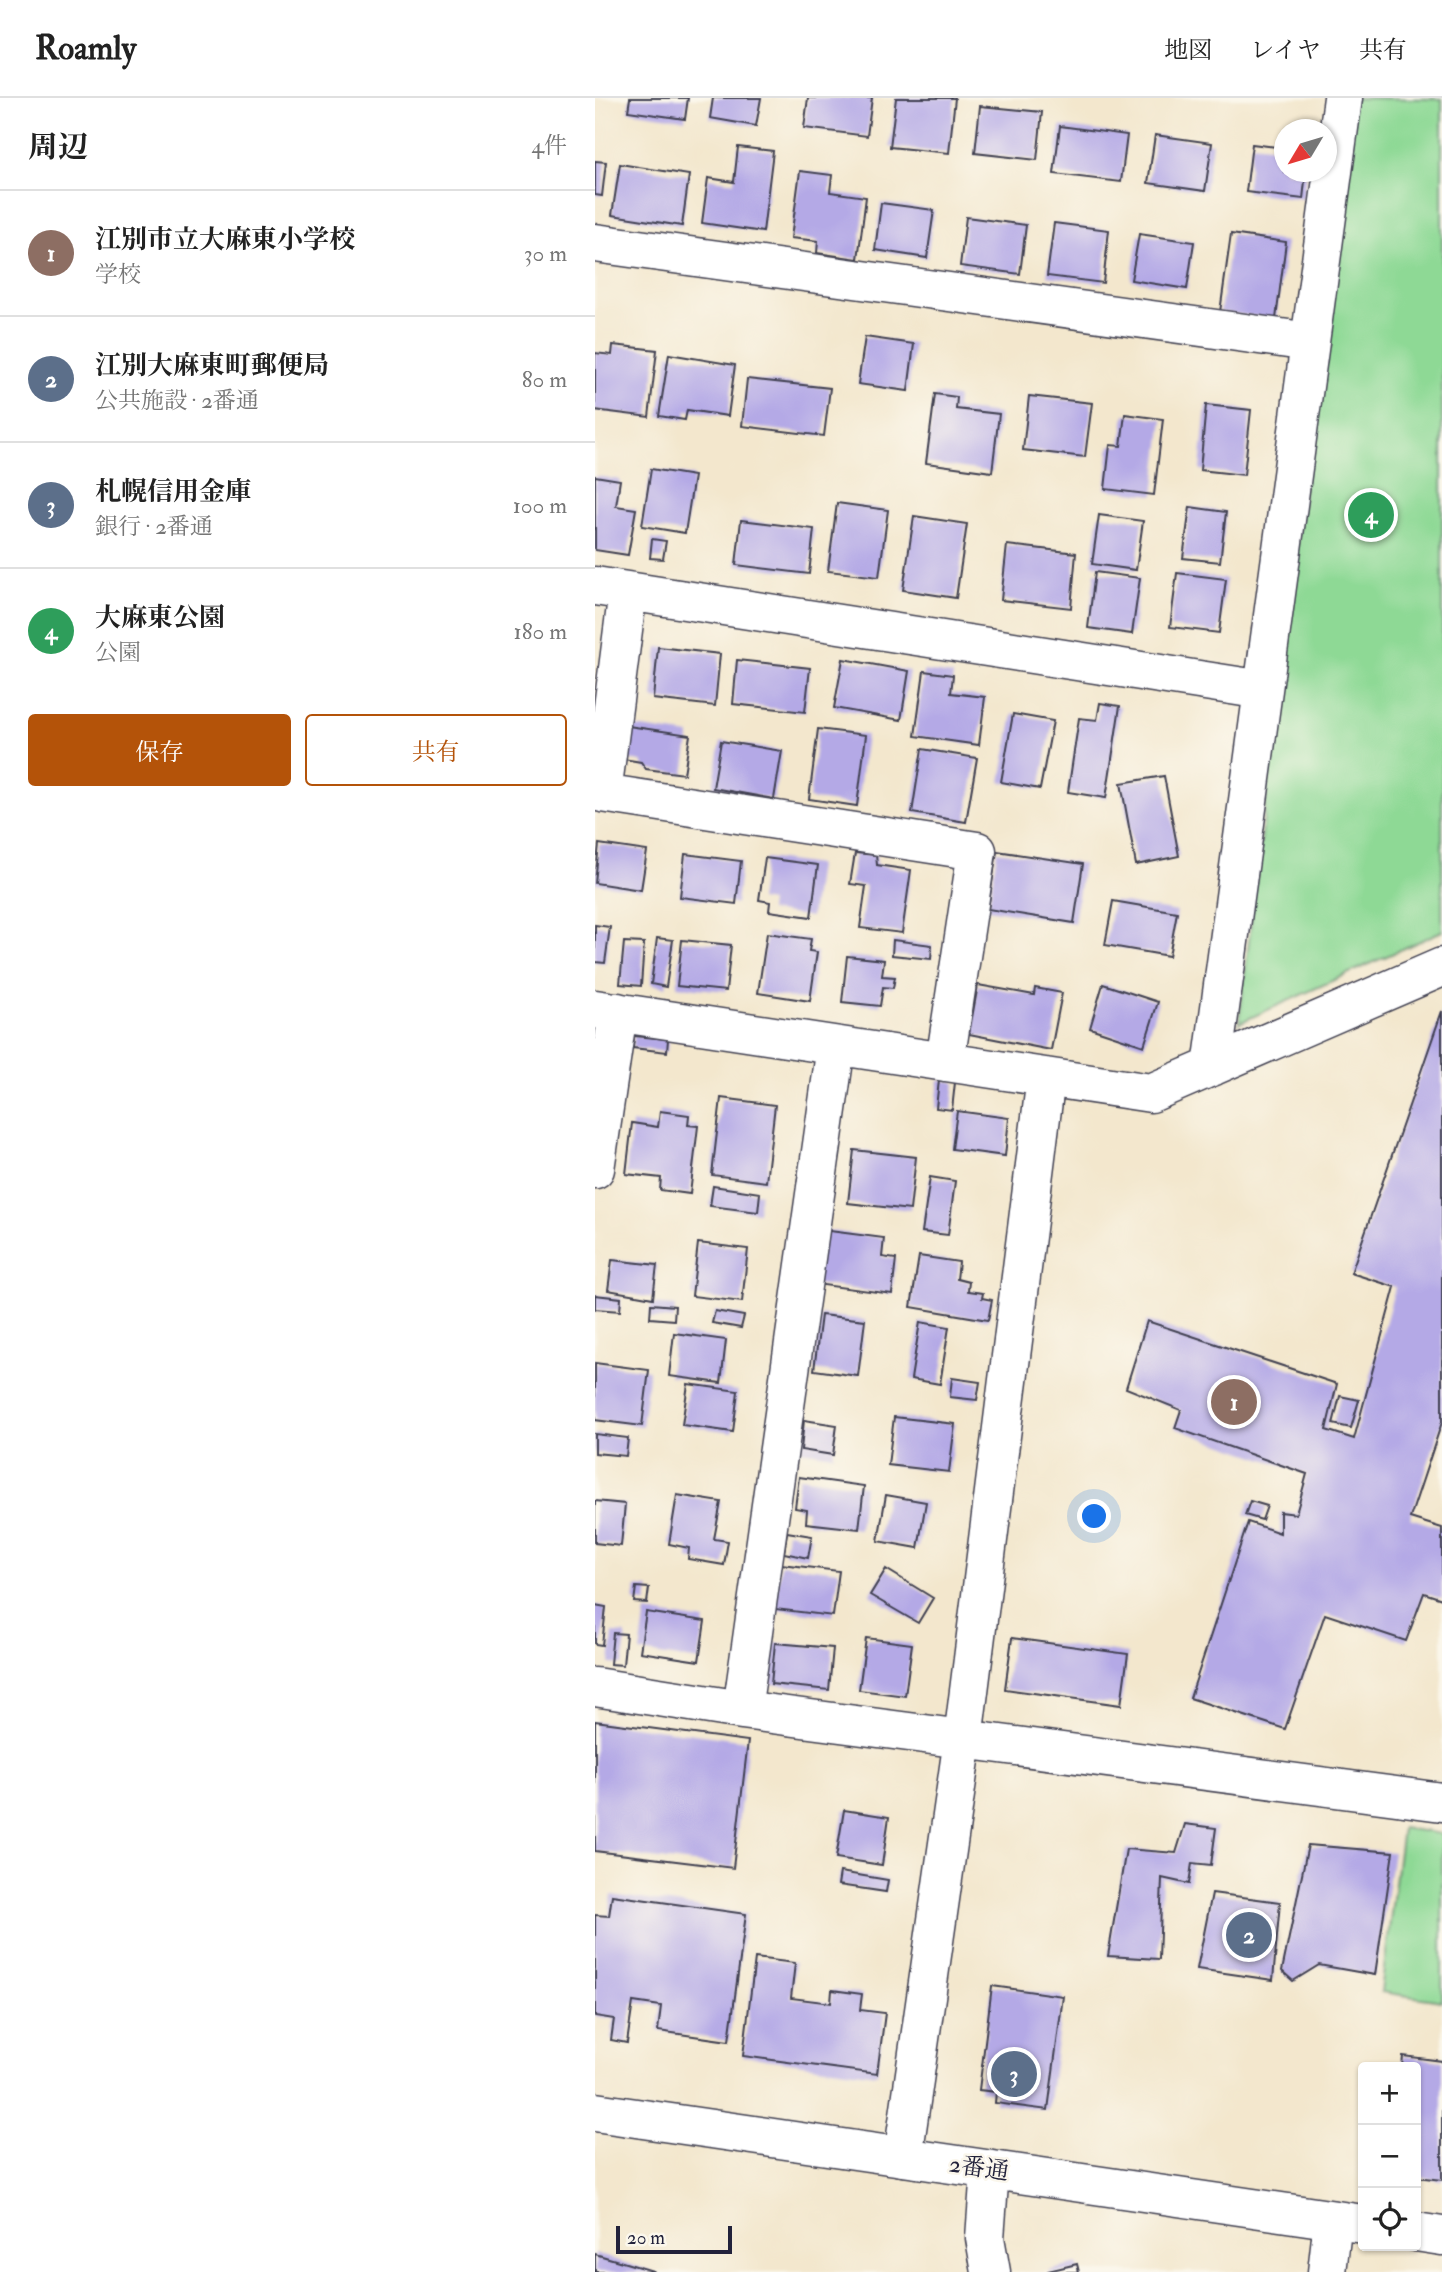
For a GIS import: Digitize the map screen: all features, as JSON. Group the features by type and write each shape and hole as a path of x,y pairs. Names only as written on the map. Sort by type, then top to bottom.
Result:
{"street":[{"path":"1212,1066 1342,98"},
{"path":"595,243 1310,342"},
{"path":"945,1062 977,851 602,793 612,589 1263,690"},
{"path":"595,1169 607,1010 1151,1093 1442,967"},
{"path":"742,1710 836,1046"},
{"path":"903,2157 963,1739 1046,1077"},
{"path":"595,1686 742,1710 1442,1802"},
{"name":"2番通","path":"595,2112 1348,2222"},
{"path":"990,2170 985,2238 991,2272"},
{"path":"1327,2272 1348,2222"},
{"path":"1421,2233 1442,2236"}],"green space":[{"path":"1351,98 1442,99 1442,931 1239,1023"},
{"path":"1402,1828 1442,1834 1442,2001 1381,1992"}],"building":[{"path":"630,98 688,98 685,119 628,111"},
{"path":"713,98 761,98 756,126 710,118"},
{"path":"808,98 872,98 867,136 804,128"},
{"path":"896,98 955,98 949,153 890,147"},
{"path":"980,106 1042,112 1037,160 975,153"},
{"path":"1060,126 1127,135 1121,182 1054,174"},
{"path":"1155,135 1212,143 1205,191 1148,183"},
{"path":"1252,144 1274,147 1274,182 1305,182 1303,199 1246,192"},
{"path":"738,147 773,151 763,232 702,223 708,178 734,182"},
{"path":"595,161 606,162 602,196 595,195"},
{"path":"620,164 689,175 682,226 612,215"},
{"path":"800,171 832,175 830,192 866,197 858,259 817,253 818,241 791,238"},
{"path":"881,203 934,210 927,258 875,250"},
{"path":"966,217 1026,225 1020,274 960,266"},
{"path":"1054,223 1109,230 1103,283 1047,276"},
{"path":"1139,234 1194,242 1187,289 1131,280"},
{"path":"1231,234 1286,242 1276,319 1220,312"},
{"path":"865,337 914,344 908,391 858,384"},
{"path":"613,345 657,350 649,417 595,410 595,353 612,355"},
{"path":"669,354 735,365 728,416 687,410 685,420 659,416"},
{"path":"747,379 830,388 824,436 742,426"},
{"path":"935,394 957,397 956,409 999,414 992,472 926,463"},
{"path":"1029,396 1092,403 1085,457 1023,450"},
{"path":"1206,405 1251,410 1244,475 1200,470"},
{"path":"1125,414 1163,419 1154,495 1105,489 1110,445 1121,446"},
{"path":"651,469 694,476 685,533 642,526"},
{"path":"595,476 620,480 616,506 636,509 628,555 595,550"},
{"path":"837,503 888,510 879,577 828,571"},
{"path":"1190,507 1226,512 1220,562 1183,558"},
{"path":"1099,515 1143,521 1136,570 1092,564"},
{"path":"914,516 967,524 956,598 903,590"},
{"path":"741,520 814,529 809,574 736,565"},
{"path":"652,539 666,541 663,559 650,558"},
{"path":"1007,545 1076,553 1071,608 1001,600"},
{"path":"1095,572 1140,578 1132,634 1088,628"},
{"path":"1177,573 1226,579 1219,633 1170,627"},
{"path":"658,647 720,654 715,706 653,699"},
{"path":"843,659 909,671 901,720 834,708"},
{"path":"737,660 810,668 805,712 733,704"},
{"path":"924,671 953,675 951,693 985,697 979,745 915,736"},
{"path":"1100,703 1120,706 1106,798 1068,792 1079,718 1097,720"},
{"path":"1013,714 1053,721 1040,789 1001,782"},
{"path":"628,726 690,735 684,774 646,769 641,762 623,759"},
{"path":"818,729 866,735 857,806 809,799"},
{"path":"721,741 782,751 774,799 713,788"},
{"path":"922,749 977,758 966,822 912,813"},
{"path":"1164,776 1179,856 1136,865 1121,783"},
{"path":"599,844 647,851 641,890 595,883"},
{"path":"997,851 1083,864 1074,923 988,909"},
{"path":"855,853 876,855 877,865 911,870 902,933 860,928 866,886 850,884"},
{"path":"685,854 741,861 736,904 680,897"},
{"path":"765,858 818,865 811,917 769,911 770,902 759,900"},
{"path":"1113,901 1177,912 1169,956 1105,945"},
{"path":"595,925 610,927 605,963 595,962"},
{"path":"767,933 811,939 809,951 817,952 810,1001 758,993"},
{"path":"657,938 673,940 666,987 651,984"},
{"path":"682,940 731,945 726,991 677,986"},
{"path":"893,940 932,945 931,959 892,955"},
{"path":"624,942 644,943 641,986 620,984"},
{"path":"847,956 884,960 882,976 895,977 893,988 883,987 880,1006 842,1002"},
{"path":"1103,984 1158,1002 1144,1046 1090,1028"},
{"path":"978,985 1034,995 1035,988 1062,993 1051,1050 969,1034"},
{"path":"1442,1011 1442,1422 1410,1518 1442,1528 1442,1599 1424,1593 1406,1641 1325,1614 1285,1729 1190,1698 1248,1522 1280,1533 1280,1512 1296,1514 1307,1474 1175,1428 1181,1410 1126,1388 1147,1321 1337,1384 1326,1430 1354,1439 1395,1287 1351,1273"},
{"path":"634,1036 668,1039 667,1052 633,1048"},
{"path":"939,1080 955,1082 952,1110 936,1108"},
{"path":"721,1098 775,1105 766,1182 712,1175"},
{"path":"660,1111 689,1115 688,1125 698,1126 690,1194 660,1190 661,1178 626,1174 632,1123 658,1127"},
{"path":"957,1111 1009,1118 1005,1156 952,1149"},
{"path":"854,1150 916,1157 910,1210 848,1203"},
{"path":"930,1177 955,1181 948,1235 922,1232"},
{"path":"713,1186 760,1193 758,1212 710,1206"},
{"path":"822,1230 884,1238 882,1257 896,1259 892,1294 815,1284"},
{"path":"698,1243 748,1249 742,1302 692,1296"},
{"path":"919,1256 959,1262 957,1279 969,1282 968,1291 983,1293 982,1298 992,1300 988,1320 911,1307"},
{"path":"612,1260 657,1265 653,1298 608,1290"},
{"path":"595,1295 621,1298 620,1311 595,1309"},
{"path":"651,1304 675,1306 674,1320 650,1318"},
{"path":"715,1311 744,1316 741,1328 712,1323"},
{"path":"821,1315 865,1320 858,1376 814,1370"},
{"path":"920,1322 949,1327 940,1384 911,1379"},
{"path":"674,1333 726,1340 721,1383 669,1376"},
{"path":"595,1363 649,1370 642,1426 595,1420"},
{"path":"952,1378 980,1382 977,1400 950,1397"},
{"path":"688,1384 738,1391 733,1432 682,1425"},
{"path":"1340,1396 1359,1400 1351,1428 1333,1424"},
{"path":"894,1417 955,1424 949,1472 888,1465"},
{"path":"804,1420 837,1425 833,1455 801,1450"},
{"path":"595,1434 628,1438 626,1456 595,1453"},
{"path":"799,1477 864,1486 859,1529 806,1523 807,1510 795,1508"},
{"path":"677,1495 721,1502 714,1539 728,1541 724,1565 688,1559 689,1548 669,1544"},
{"path":"886,1495 926,1502 918,1548 878,1541"},
{"path":"595,1501 625,1504 621,1546 595,1543"},
{"path":"1250,1501 1267,1506 1262,1520 1245,1515"},
{"path":"787,1532 812,1536 808,1558 784,1553"},
{"path":"781,1564 839,1571 833,1616 775,1609"},
{"path":"886,1569 933,1598 918,1623 870,1595"},
{"path":"636,1587 649,1588 647,1603 634,1602"},
{"path":"595,1605 606,1607 602,1645 595,1644"},
{"path":"646,1612 705,1621 699,1661 640,1652"},
{"path":"613,1633 626,1634 623,1665 610,1664"},
{"path":"866,1638 912,1644 905,1696 859,1690"},
{"path":"1012,1638 1128,1654 1121,1705 1005,1689"},
{"path":"775,1643 833,1648 829,1690 771,1684"},
{"path":"595,1721 748,1741 733,1868 595,1851"},
{"path":"844,1810 889,1817 882,1865 836,1858"},
{"path":"1185,1824 1216,1828 1211,1865 1192,1863 1189,1884 1162,1878 1159,1959 1108,1956 1126,1849 1176,1853"},
{"path":"1308,1845 1393,1852 1375,1975 1319,1965 1293,1981 1282,1971"},
{"path":"840,1872 888,1880 886,1892 838,1885"},
{"path":"1212,1893 1280,1902 1273,1980 1197,1969"},
{"path":"612,1895 746,1914 729,2041 658,2031 661,2006 633,2002 627,2043 611,2040 614,2019 595,2016 595,1915 609,1916"},
{"path":"755,1958 795,1963 791,1998 831,2003 832,1990 862,1994 860,2010 885,2013 877,2074 743,2056"},
{"path":"992,1986 1063,1996 1048,2110 995,2103 996,2092 979,2090"},
{"path":"1403,2056 1442,2061 1442,2180 1421,2178 1421,2062 1402,2062"},
{"path":"595,2254 653,2271 595,2272"},
{"path":"1077,2264 1079,2272 1048,2272 1048,2271"}],"place":[{"name":"大麻東公園","path":"1371,515"},
{"name":"江別市立大麻東小学校","path":"1234,1402"},
{"name":"江別大麻東町郵便局","path":"1249,1935"},
{"name":"札幌信用金庫","path":"1014,2074"}]}
